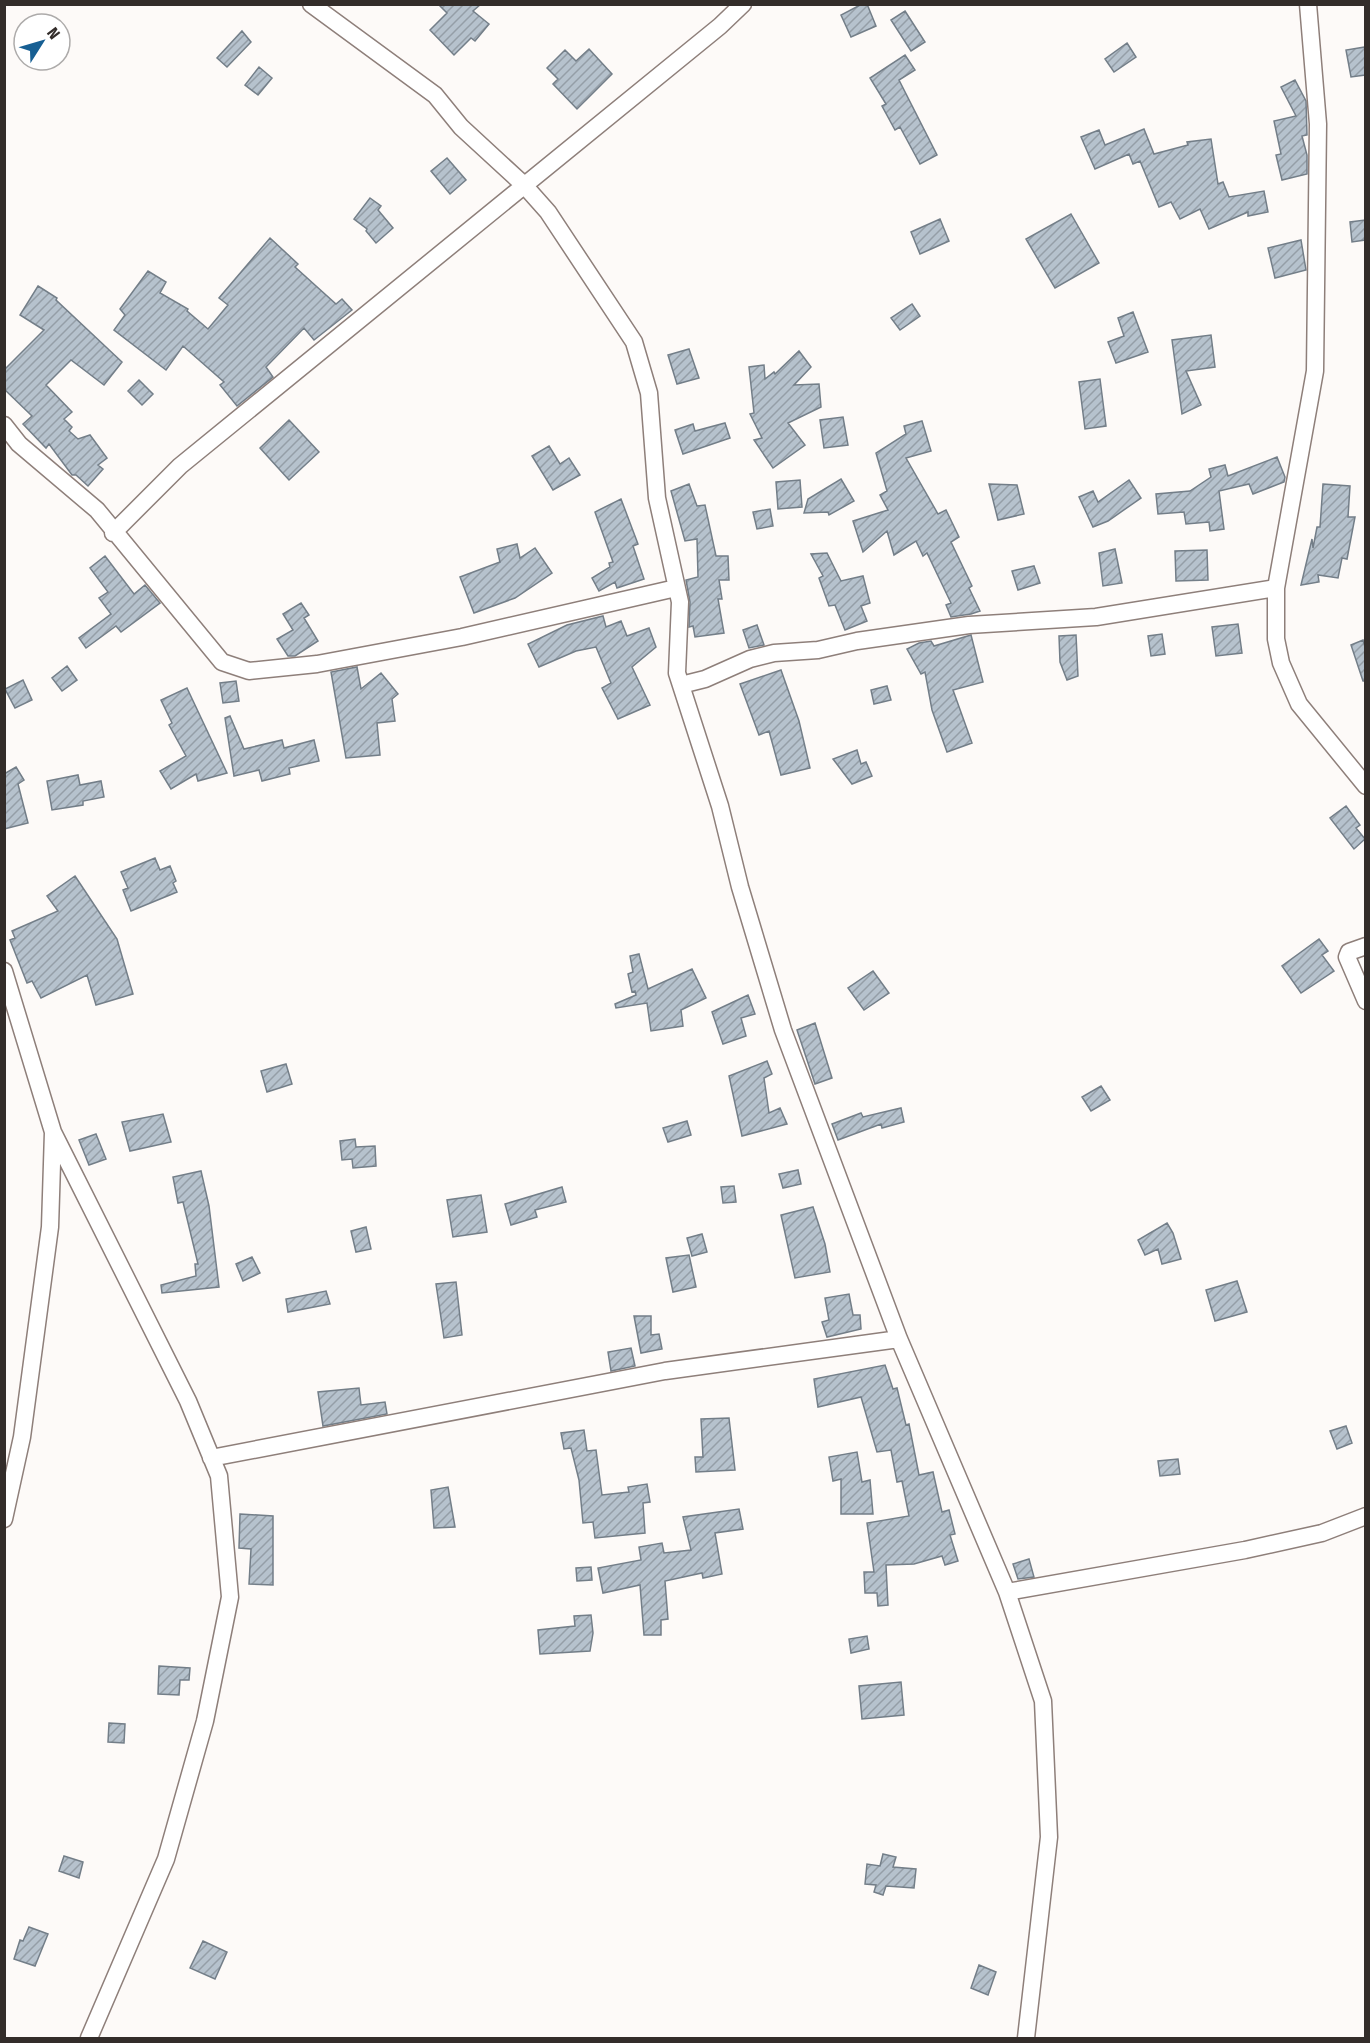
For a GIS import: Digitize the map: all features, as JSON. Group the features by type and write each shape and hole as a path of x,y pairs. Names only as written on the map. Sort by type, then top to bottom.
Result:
{"street":[{"path":"311,4 435,95 461,127 524,185 548,212 634,342 649,393 657,498 680,602 677,673 720,806 740,887 783,1030 899,1339 1007,1593 1043,1701 1049,1837 1026,2038"},
{"path":"113,533 180,466 720,26 743,4"},
{"path":"1308,4 1318,124 1315,371 1276,588 1276,639 1281,663 1299,704 1365,786"},
{"path":"4,425 19,444 97,510 113,533 222,662 249,671 317,664 462,637 676,588"},
{"path":"681,685 705,679 750,659 774,653 818,650 857,641 969,626 1096,617 1276,588"},
{"path":"1365,946 1349,952 1347,957 1365,1001"},
{"path":"4,971 53,1132 188,1401 219,1476 230,1597 205,1721 166,1859 89,2038"},
{"path":"4,1519 22,1437 50,1227 53,1132"},
{"path":"211,1458 665,1371 899,1339"},
{"path":"1007,1593 1245,1550 1322,1533 1365,1516"}],"building":[{"path":"438,4 481,4 473,11 489,24 475,41 471,38 454,55 430,30 447,13"},
{"path":"862,4 867,4 876,26 851,37 841,15"},
{"path":"905,11 925,42 911,51 891,20"},
{"path":"242,31 251,42 227,67 217,58"},
{"path":"1127,43 1136,57 1114,72 1105,59"},
{"path":"1365,47 1365,75 1351,77 1346,50"},
{"path":"589,49 612,74 577,109 553,84 558,79 547,68 565,50 576,61"},
{"path":"905,55 915,70 899,80 937,155 920,164 900,127 895,130 882,106 886,104 870,78"},
{"path":"259,67 272,78 258,95 245,85"},
{"path":"1295,80 1306,101 1307,135 1302,136 1307,155 1307,174 1282,180 1276,155 1281,154 1274,121 1296,116 1281,87"},
{"path":"1144,129 1154,154 1188,145 1187,142 1211,139 1218,184 1223,182 1229,197 1264,191 1268,212 1248,216 1248,212 1209,229 1200,209 1180,219 1171,202 1159,207 1140,161 1133,164 1129,154 1095,169 1081,137 1099,130 1105,145"},
{"path":"447,158 466,180 450,194 431,171"},
{"path":"370,198 381,206 378,210 393,228 376,243 366,231 367,229 354,219"},
{"path":"1071,214 1099,263 1055,288 1026,239"},
{"path":"940,219 949,241 920,254 911,232"},
{"path":"1365,220 1365,240 1352,242 1350,222"},
{"path":"270,238 298,264 295,267 336,304 342,299 352,310 314,340 304,328 266,367 273,377 237,406 220,385 224,382 183,346 166,370 114,330 125,315 120,309 148,271 166,282 160,293 188,309 187,311 208,329 228,305 219,298"},
{"path":"1301,240 1306,270 1275,278 1268,248"},
{"path":"38,286 57,298 56,300 122,362 104,385 71,360 46,385 72,412 64,419 72,427 69,431 78,439 90,435 107,458 98,465 103,469 88,486 76,475 72,475 49,444 46,448 23,424 32,416 4,389 4,370 44,330 20,315"},
{"path":"912,304 920,316 900,330 891,318"},
{"path":"1133,312 1148,352 1116,363 1108,342 1124,336 1118,318"},
{"path":"1211,335 1215,367 1186,371 1201,405 1182,414 1172,340"},
{"path":"689,349 699,378 677,384 668,355"},
{"path":"799,351 811,367 794,385 819,384 821,407 788,423 805,445 773,468 754,440 762,438 750,414 754,413 749,367 764,365 765,379 774,372 775,374"},
{"path":"1100,379 1106,426 1085,429 1079,382"},
{"path":"139,380 153,394 142,405 128,391"},
{"path":"843,417 848,445 824,448 820,420"},
{"path":"289,420 319,452 289,480 260,448"},
{"path":"922,421 931,451 906,458 938,514 946,510 959,537 951,542 972,586 969,588 980,611 971,614 951,617 946,605 951,603 927,553 923,556 916,541 894,555 887,531 863,552 853,521 888,510 880,495 887,491 876,453 906,434 904,426"},
{"path":"725,423 730,438 683,454 675,430 693,424 695,431"},
{"path":"549,446 560,464 569,458 580,475 553,490 532,456"},
{"path":"1277,457 1285,477 1284,482 1253,494 1249,484 1219,491 1224,529 1210,531 1209,522 1186,524 1184,512 1158,514 1156,494 1190,491 1211,477 1209,469 1225,465 1228,476"},
{"path":"841,479 854,501 829,515 828,512 804,513 808,499"},
{"path":"800,480 802,507 778,509 776,482"},
{"path":"1129,480 1141,498 1108,521 1093,527 1079,497 1093,491 1098,502"},
{"path":"689,484 697,506 705,505 716,556 728,556 729,580 719,580 722,599 718,599 724,633 695,637 693,626 689,627 690,602 686,580 698,577 697,539 685,541 671,491"},
{"path":"989,484 1017,485 1024,514 998,520"},
{"path":"1323,484 1350,486 1348,517 1355,517 1347,559 1342,558 1338,578 1318,575 1319,582 1301,585 1312,539 1313,548 1317,527 1320,527"},
{"path":"621,499 638,544 633,546 644,579 617,588 615,582 599,591 592,578 610,567 609,563 613,562 595,512"},
{"path":"770,509 773,526 757,529 753,512"},
{"path":"517,544 520,558 535,548 552,573 515,598 474,613 460,577 500,562 497,549"},
{"path":"1115,549 1122,583 1103,586 1099,553"},
{"path":"1207,550 1208,580 1176,581 1175,551"},
{"path":"827,553 841,581 863,576 870,603 861,606 867,621 845,630 835,605 829,606 819,578 823,576 811,554"},
{"path":"105,556 134,594 145,585 160,603 121,632 116,626 86,648 79,638 111,614 99,598 108,592 90,568"},
{"path":"1034,566 1040,583 1018,590 1012,571"},
{"path":"301,603 309,615 304,618 318,641 295,656 288,656 277,639 293,630 283,614"},
{"path":"603,616 606,627 621,621 627,636 649,628 656,647 632,667 650,705 618,719 602,688 611,683 596,647 576,651 539,667 528,644 567,625"},
{"path":"1238,624 1242,653 1216,656 1212,627"},
{"path":"757,625 764,645 749,648 743,630"},
{"path":"1162,634 1165,654 1151,656 1148,636"},
{"path":"971,635 983,682 953,690 972,743 947,752 932,710 925,672 921,674 907,649 919,643 931,641 934,646"},
{"path":"1076,635 1078,676 1067,680 1060,662 1059,636"},
{"path":"1363,640 1365,681 1363,681 1351,645"},
{"path":"67,666 77,680 62,691 52,678"},
{"path":"357,667 361,689 381,673 398,694 392,699 395,721 377,723 380,755 346,758 331,672"},
{"path":"781,670 799,721 810,768 781,775 769,731 759,735 740,684"},
{"path":"23,680 32,700 15,708 5,689"},
{"path":"236,681 239,701 223,703 220,683"},
{"path":"887,686 891,700 874,704 871,690"},
{"path":"187,688 227,773 198,781 196,774 171,789 160,771 186,756 169,725 172,723 161,700"},
{"path":"230,716 244,749 282,740 284,748 314,740 319,761 289,768 290,774 262,781 259,770 234,776 225,718"},
{"path":"857,750 861,764 866,762 872,776 852,784 833,759"},
{"path":"16,767 24,780 18,784 28,823 4,829 4,774"},
{"path":"78,775 80,785 101,781 104,797 83,801 83,805 52,810 47,781"},
{"path":"1346,806 1360,825 1356,828 1365,839 1354,849 1330,818"},
{"path":"155,858 160,870 170,866 176,881 173,883 177,892 131,911 123,890 128,888 121,872"},
{"path":"75,876 117,939 133,994 96,1005 87,975 41,998 32,981 27,983 10,940 15,938 12,931 58,911 47,896"},
{"path":"1319,939 1328,951 1322,955 1334,971 1301,993 1282,966"},
{"path":"639,954 648,989 692,969 706,998 681,1010 683,1026 651,1031 647,1003 616,1008 615,1004 636,995 635,991 632,992 628,974 633,972 630,956"},
{"path":"873,971 889,993 864,1010 848,988"},
{"path":"748,995 755,1014 741,1018 746,1036 723,1044 712,1012"},
{"path":"815,1023 832,1078 815,1084 797,1030"},
{"path":"767,1061 772,1074 764,1078 769,1113 780,1108 787,1124 742,1136 729,1076"},
{"path":"286,1064 292,1084 267,1092 261,1071"},
{"path":"1101,1086 1110,1100 1091,1111 1082,1097"},
{"path":"901,1108 904,1122 882,1128 881,1124 838,1140 832,1124 861,1113 863,1117"},
{"path":"163,1114 171,1142 130,1151 122,1122"},
{"path":"687,1121 691,1135 668,1142 663,1128"},
{"path":"96,1134 106,1159 89,1165 79,1140"},
{"path":"355,1139 356,1147 375,1146 376,1166 353,1168 352,1159 342,1160 340,1141"},
{"path":"798,1170 801,1184 783,1188 779,1174"},
{"path":"201,1171 209,1206 219,1287 162,1293 161,1285 196,1276 195,1264 198,1264 183,1202 178,1203 173,1177"},
{"path":"734,1186 736,1202 723,1203 721,1187"},
{"path":"562,1187 566,1202 535,1210 537,1217 511,1225 505,1204"},
{"path":"481,1195 487,1232 453,1237 447,1200"},
{"path":"813,1207 825,1244 830,1272 795,1278 781,1215"},
{"path":"1167,1223 1173,1233 1181,1259 1162,1264 1158,1249 1145,1255 1138,1240"},
{"path":"366,1227 371,1249 356,1252 351,1231"},
{"path":"702,1234 707,1252 692,1256 687,1238"},
{"path":"689,1255 696,1287 673,1292 666,1258"},
{"path":"252,1257 260,1273 243,1281 236,1264"},
{"path":"1237,1281 1247,1312 1215,1321 1206,1290"},
{"path":"456,1282 462,1335 444,1338 436,1284"},
{"path":"326,1291 330,1304 288,1312 286,1299"},
{"path":"849,1294 853,1315 860,1315 861,1329 827,1337 822,1322 829,1320 825,1298"},
{"path":"634,1316 651,1316 651,1335 659,1334 662,1349 641,1353"},
{"path":"631,1348 635,1366 611,1371 608,1352"},
{"path":"885,1365 893,1389 897,1388 906,1425 909,1424 919,1475 933,1472 942,1512 949,1510 955,1534 950,1535 958,1561 945,1565 942,1556 914,1564 886,1565 888,1605 878,1606 877,1593 865,1593 864,1572 874,1572 867,1523 909,1516 902,1481 897,1482 891,1450 877,1452 861,1397 818,1407 814,1379"},
{"path":"359,1388 361,1405 385,1402 387,1414 323,1426 318,1392"},
{"path":"729,1418 735,1470 696,1472 695,1457 703,1457 701,1419"},
{"path":"1346,1426 1352,1443 1337,1449 1330,1431"},
{"path":"584,1430 587,1451 596,1450 602,1495 629,1492 628,1487 647,1484 650,1502 643,1503 645,1533 595,1538 593,1522 583,1523 579,1480 571,1448 564,1449 561,1433"},
{"path":"857,1452 862,1482 870,1480 873,1514 841,1514 841,1479 833,1481 829,1457"},
{"path":"1178,1459 1180,1474 1160,1476 1158,1461"},
{"path":"448,1487 455,1527 434,1528 431,1490"},
{"path":"739,1509 743,1529 715,1533 722,1574 703,1578 702,1573 665,1581 668,1619 661,1620 661,1635 644,1635 640,1585 603,1593 598,1568 641,1560 639,1547 662,1543 664,1553 691,1550 683,1517"},
{"path":"240,1514 273,1516 273,1585 249,1584 251,1549 239,1548"},
{"path":"1029,1559 1034,1577 1018,1579 1013,1564"},
{"path":"591,1567 592,1580 577,1581 576,1568"},
{"path":"591,1615 593,1633 590,1651 540,1654 538,1630 575,1626 574,1616"},
{"path":"867,1636 869,1649 851,1653 849,1639"},
{"path":"159,1666 190,1668 189,1680 180,1680 179,1695 158,1694"},
{"path":"901,1682 904,1715 862,1719 859,1686"},
{"path":"109,1723 125,1724 124,1743 108,1742"},
{"path":"883,1854 896,1857 893,1867 916,1869 914,1888 886,1886 883,1895 874,1892 876,1885 865,1884 867,1864 880,1866"},
{"path":"64,1856 83,1862 79,1878 59,1871"},
{"path":"29,1927 48,1934 35,1966 14,1959 20,1940 23,1941"},
{"path":"203,1941 227,1952 215,1979 190,1968"},
{"path":"979,1965 996,1972 988,1995 971,1988"}]}
